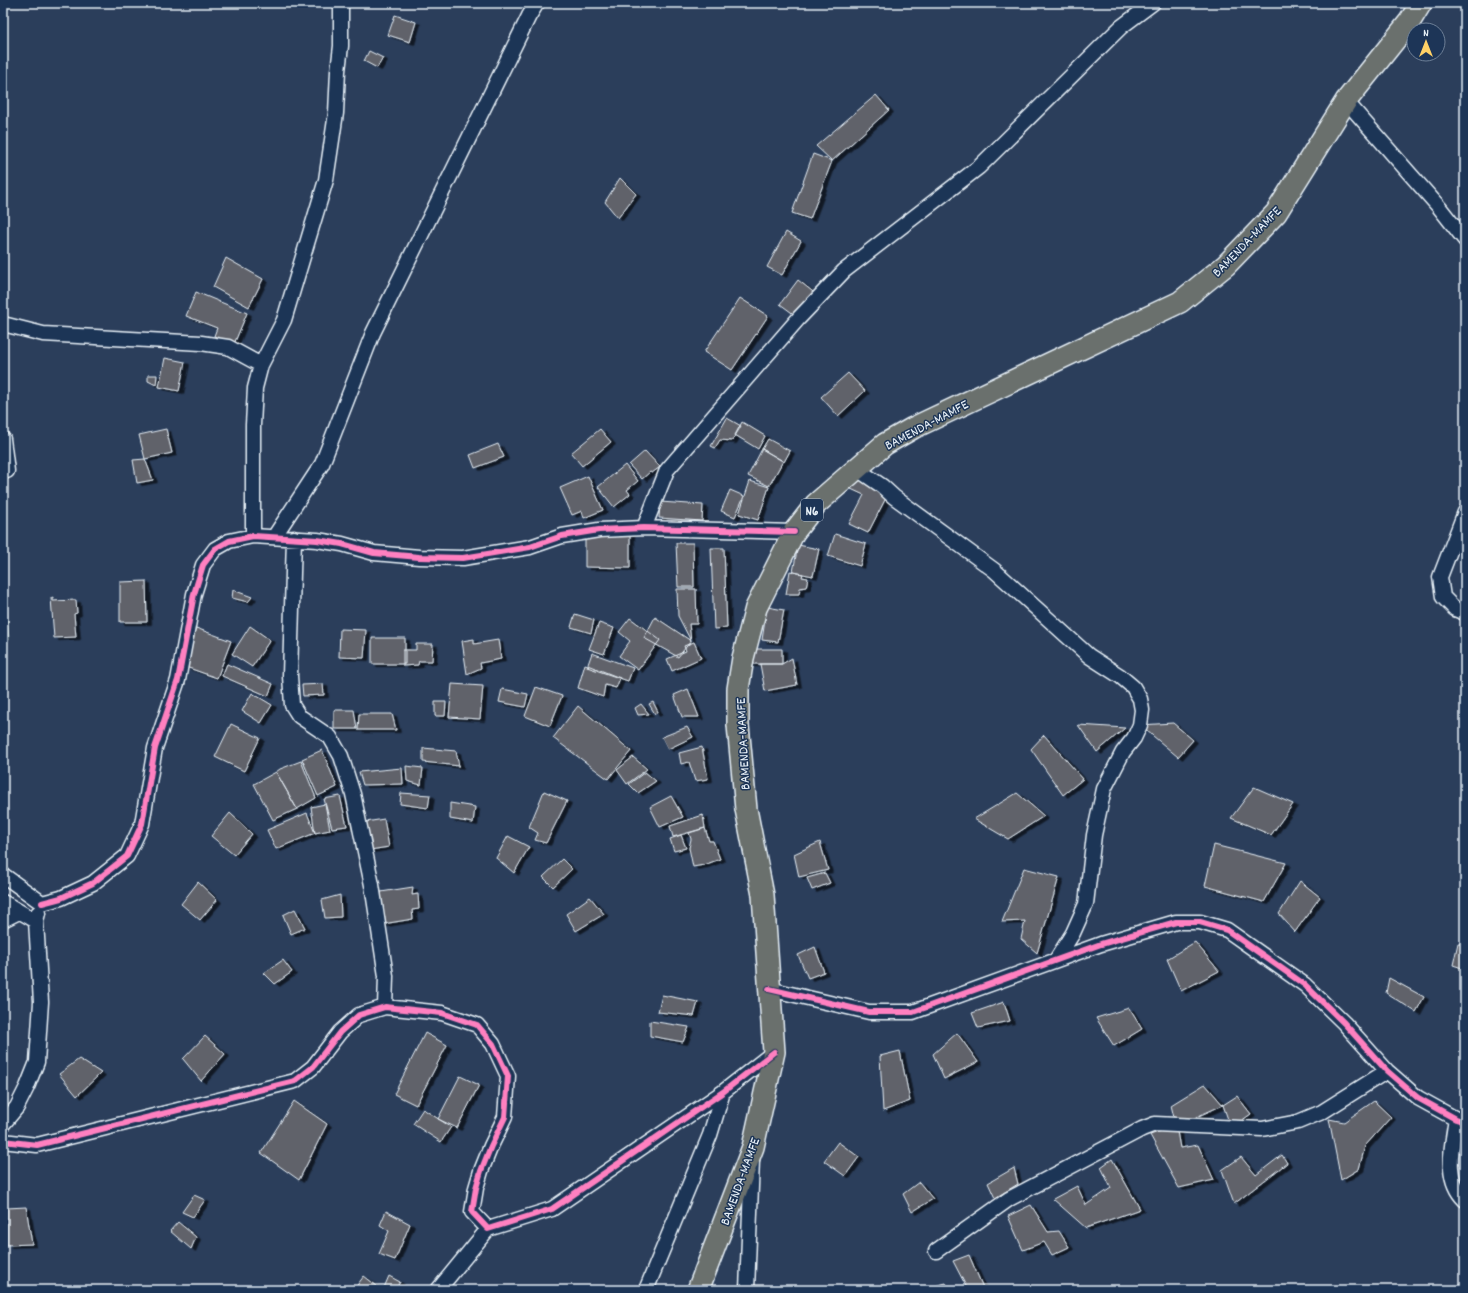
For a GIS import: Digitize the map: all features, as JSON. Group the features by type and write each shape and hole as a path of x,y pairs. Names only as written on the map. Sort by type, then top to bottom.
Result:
{"highway":[{"name":"BAMENDA-MAMFE","path":"698,1290 753,1147 774,1052 763,895 746,809 738,725 738,689 743,658 756,608 794,532 816,504 885,444 913,428 1180,302 1226,265 1276,212 1346,101 1411,12 1421,3"}],"street":[{"path":"253,536 253,425 255,388 261,365 284,320 326,180 336,113 341,46 341,3"},
{"path":"274,537 322,464 373,334 529,16 537,3"},
{"path":"644,528 667,470 800,318 844,271 979,167 1121,27 1153,3"},
{"path":"1346,101 1439,207 1465,240"},
{"path":"3,324 43,334 201,343 228,347 261,365"},
{"path":"3,439 7,471"},
{"path":"857,469 994,570 1089,656 1120,676 1133,687 1140,699 1142,710 1140,725 1134,738 1123,752 1104,789 1094,835 1086,904 1073,933 1056,960"},
{"path":"1465,512 1440,577 1443,597 1455,609 1465,613"},
{"path":"3,875 42,903 62,898 93,884 127,856 142,824 155,748 178,680 194,594 203,565 214,549 229,541 253,536 294,538 317,540 374,552 419,557 463,558 530,547 562,536 599,530 644,528 794,532"},
{"path":"294,538 290,676 292,705 299,716 310,725 330,737 341,756 353,794 372,885 386,976 385,1007"},
{"path":"3,902 36,921"},
{"path":"3,1124 17,1107 27,1087 36,1062 41,1002 36,921 42,903"},
{"path":"3,920 19,912"},
{"path":"769,989 869,1012 913,1012 1101,944 1176,922 1200,922 1227,930 1304,985 1344,1023 1387,1071 1418,1098 1460,1121 1450,1160 1454,1183 1460,1196 1465,1200"},
{"path":"3,1141 37,1145 295,1080 313,1067 340,1032 359,1015 385,1007 442,1013 477,1025 493,1044 508,1076 505,1117 491,1146 476,1188 472,1212 488,1229"},
{"path":"438,1290 488,1229 552,1209 723,1092 774,1052"},
{"path":"936,1251 1009,1199 1142,1129 1155,1124 1262,1129 1298,1122 1322,1112 1387,1071"},
{"path":"646,1290 710,1135 723,1092"},
{"path":"748,1290 753,1147"}],"green space":[{"path":"3,582 5,585 9,640 3,639"}],"building":[{"path":"395,15 416,22 410,42 388,35"},
{"path":"369,51 383,58 377,68 364,61"},
{"path":"876,95 889,110 832,161 816,146"},
{"path":"813,154 832,161 810,219 792,213"},
{"path":"620,178 636,194 618,218 605,202"},
{"path":"786,232 801,241 782,275 767,267"},
{"path":"226,258 263,279 249,307 213,287"},
{"path":"798,280 817,295 799,318 780,304"},
{"path":"196,292 247,313 234,344 214,336 217,328 186,316"},
{"path":"740,298 768,316 732,370 704,352"},
{"path":"165,358 185,362 179,391 159,387"},
{"path":"848,373 865,391 838,416 821,397"},
{"path":"148,375 157,375 156,385 148,381"},
{"path":"727,418 741,426 732,441 720,440 715,448 711,446"},
{"path":"742,422 765,436 758,449 735,435"},
{"path":"166,429 172,453 145,459 139,435"},
{"path":"600,429 611,442 582,466 571,453"},
{"path":"768,439 790,451 784,462 762,449"},
{"path":"498,444 504,457 475,468 470,455"},
{"path":"762,449 783,461 769,486 748,476"},
{"path":"645,451 660,467 652,473 650,472 642,479 629,465"},
{"path":"145,459 153,480 137,483 133,460"},
{"path":"625,465 638,481 627,490 630,494 614,507 598,487"},
{"path":"588,476 603,510 584,518 582,511 572,515 560,488"},
{"path":"858,476 889,492 868,533 849,524 864,495 851,489"},
{"path":"750,481 769,487 758,520 739,514"},
{"path":"730,490 744,496 735,517 721,511"},
{"path":"660,502 703,505 702,521 659,518"},
{"path":"630,532 630,568 585,567 585,538"},
{"path":"835,534 866,544 860,566 828,556"},
{"path":"676,543 693,543 694,587 678,587"},
{"path":"798,545 819,549 813,576 793,572"},
{"path":"711,548 724,548 727,628 714,629"},
{"path":"790,571 803,574 802,577 808,578 806,587 800,588 799,594 786,594"},
{"path":"146,581 147,622 120,622 120,582"},
{"path":"677,589 696,589 697,624 689,624 691,641 678,616"},
{"path":"233,590 252,597 248,602 232,598"},
{"path":"53,597 53,601 76,600 77,613 74,614 76,637 54,638 51,598"},
{"path":"767,607 784,610 778,642 762,640"},
{"path":"575,614 594,620 591,633 571,627"},
{"path":"655,617 691,641 678,657 644,638"},
{"path":"630,618 660,640 638,670 619,656 630,641 619,632"},
{"path":"599,623 614,628 604,654 589,649"},
{"path":"250,626 270,640 252,667 232,654"},
{"path":"196,628 231,641 217,678 183,666"},
{"path":"340,629 366,630 364,658 339,657"},
{"path":"372,638 405,638 405,664 372,664"},
{"path":"474,639 474,644 498,640 501,659 480,663 481,668 467,674 462,641"},
{"path":"694,642 701,658 672,671 667,659 686,651 684,646"},
{"path":"416,644 433,644 432,661 419,661 418,665 403,666 403,650 416,650"},
{"path":"750,649 782,649 782,664 750,664"},
{"path":"592,653 633,668 628,681 587,667"},
{"path":"792,658 797,685 765,691 760,664 782,664"},
{"path":"227,664 273,684 268,696 222,676"},
{"path":"585,664 620,678 616,688 605,685 603,697 578,688"},
{"path":"323,684 324,695 303,696 302,685"},
{"path":"452,684 483,686 480,719 449,717"},
{"path":"536,687 562,696 550,726 525,716"},
{"path":"502,689 528,694 525,707 499,702"},
{"path":"688,689 699,717 682,717 674,695"},
{"path":"252,693 272,705 261,723 242,711"},
{"path":"435,702 446,702 445,716 435,716"},
{"path":"653,702 658,712 655,714 649,704"},
{"path":"641,704 649,714 638,715 635,708"},
{"path":"578,706 631,751 608,779 553,738"},
{"path":"334,710 354,710 357,729 334,729"},
{"path":"359,714 392,714 396,730 358,730"},
{"path":"1173,723 1193,740 1178,757 1140,725"},
{"path":"231,724 260,738 244,771 215,757"},
{"path":"1078,725 1125,728 1097,752"},
{"path":"687,727 693,737 668,749 662,737"},
{"path":"1044,735 1083,779 1063,795 1031,749"},
{"path":"702,747 708,779 695,781 689,762 681,764 679,753"},
{"path":"423,748 456,751 459,766 423,762"},
{"path":"322,750 337,787 318,796 302,759"},
{"path":"633,757 647,769 627,784 617,770"},
{"path":"301,761 316,798 297,809 276,772"},
{"path":"406,766 423,768 421,785 407,781"},
{"path":"402,768 403,784 363,785 359,772"},
{"path":"276,772 297,809 273,820 254,784"},
{"path":"645,772 656,781 638,793 629,784"},
{"path":"1254,787 1293,804 1271,835 1231,818"},
{"path":"544,791 567,801 546,843 535,840 538,833 529,827"},
{"path":"401,793 430,795 428,808 400,804"},
{"path":"1017,793 1044,816 1008,839 974,819"},
{"path":"340,796 347,826 332,828 324,799"},
{"path":"671,796 683,817 660,827 650,807"},
{"path":"450,803 475,807 473,823 450,819"},
{"path":"325,804 330,830 315,833 311,807"},
{"path":"230,813 252,834 234,855 211,836"},
{"path":"307,813 315,833 276,849 267,830"},
{"path":"703,815 705,828 673,837 670,826"},
{"path":"384,819 389,847 370,850 366,822"},
{"path":"705,828 709,841 713,841 720,859 704,865 693,867 689,848 691,839 689,833"},
{"path":"681,835 686,848 674,851 670,839"},
{"path":"508,836 529,847 514,873 496,858"},
{"path":"820,842 828,870 799,877 794,854"},
{"path":"1214,845 1286,863 1264,902 1205,886"},
{"path":"562,859 572,869 553,887 543,877"},
{"path":"1024,868 1059,877 1037,953 1021,939 1025,921 1002,922"},
{"path":"825,873 830,883 812,890 807,878"},
{"path":"1300,881 1320,897 1295,932 1279,914"},
{"path":"198,882 217,900 200,920 181,904"},
{"path":"413,887 412,895 418,894 419,909 412,910 413,919 383,924 381,892"},
{"path":"340,895 341,917 325,918 322,900"},
{"path":"590,897 604,914 576,931 566,914"},
{"path":"295,909 305,928 291,934 283,915"},
{"path":"1195,942 1219,971 1181,991 1167,959"},
{"path":"1458,943 1465,944 1465,969 1453,965"},
{"path":"815,947 824,972 808,978 798,955"},
{"path":"283,960 292,972 275,984 264,973"},
{"path":"1389,978 1424,997 1416,1012 1386,993"},
{"path":"662,995 698,1002 694,1016 658,1012"},
{"path":"1004,1002 1010,1021 978,1028 972,1013"},
{"path":"1129,1008 1142,1029 1114,1046 1096,1018"},
{"path":"650,1021 689,1027 683,1042 650,1036"},
{"path":"425,1033 447,1045 416,1105 394,1094"},
{"path":"957,1033 978,1062 944,1079 933,1054"},
{"path":"205,1036 225,1054 201,1081 183,1059"},
{"path":"900,1051 910,1101 883,1111 880,1056"},
{"path":"79,1059 101,1073 77,1096 59,1074"},
{"path":"460,1076 479,1085 457,1128 438,1119"},
{"path":"1205,1084 1223,1105 1176,1126 1171,1105"},
{"path":"1237,1096 1251,1114 1231,1128 1223,1105"},
{"path":"294,1101 327,1124 299,1180 261,1153"},
{"path":"1374,1101 1391,1117 1365,1146 1359,1169 1341,1180 1329,1119 1344,1122"},
{"path":"423,1109 451,1127 441,1142 413,1124"},
{"path":"1176,1126 1180,1148 1198,1145 1214,1180 1179,1188 1150,1135"},
{"path":"838,1142 859,1157 845,1176 824,1161"},
{"path":"1282,1155 1287,1163 1234,1204 1222,1170 1241,1157 1256,1175"},
{"path":"1112,1159 1140,1209 1086,1228 1053,1199 1077,1186 1086,1205 1111,1188 1101,1167"},
{"path":"1014,1168 1018,1184 995,1198 988,1183"},
{"path":"919,1182 933,1199 912,1212 903,1194"},
{"path":"194,1195 205,1200 193,1217 182,1212"},
{"path":"1031,1205 1048,1232 1059,1231 1069,1247 1052,1255 1044,1242 1023,1250 1008,1216"},
{"path":"26,1207 32,1244 7,1245 7,1208"},
{"path":"386,1211 410,1224 395,1260 379,1254 389,1231 380,1225"},
{"path":"178,1222 196,1237 191,1249 170,1231"},
{"path":"969,1255 984,1290 968,1290 953,1261"},
{"path":"364,1276 382,1290 357,1290 355,1288"},
{"path":"389,1276 400,1282 395,1290 383,1290"},
{"path":"946,1283 949,1290 931,1290 931,1287"}],"cycle path":[{"path":"42,903 61,898 93,883 127,856 142,824 155,748 178,680 194,594 203,565 215,549 229,541 253,536 317,540 342,544 374,553 419,557 463,558 530,547 562,536 599,530 644,528 794,532"},
{"path":"769,989 869,1012 913,1012 1101,944 1176,922 1200,922 1227,930 1305,985 1344,1023 1387,1071 1418,1098 1456,1119 1465,1122"},
{"path":"3,1141 37,1145 295,1081 313,1067 340,1032 359,1015 385,1007 442,1013 477,1025 493,1044 508,1076 505,1117 481,1171 476,1188 472,1212 488,1229 552,1209 723,1092 774,1052"}]}
